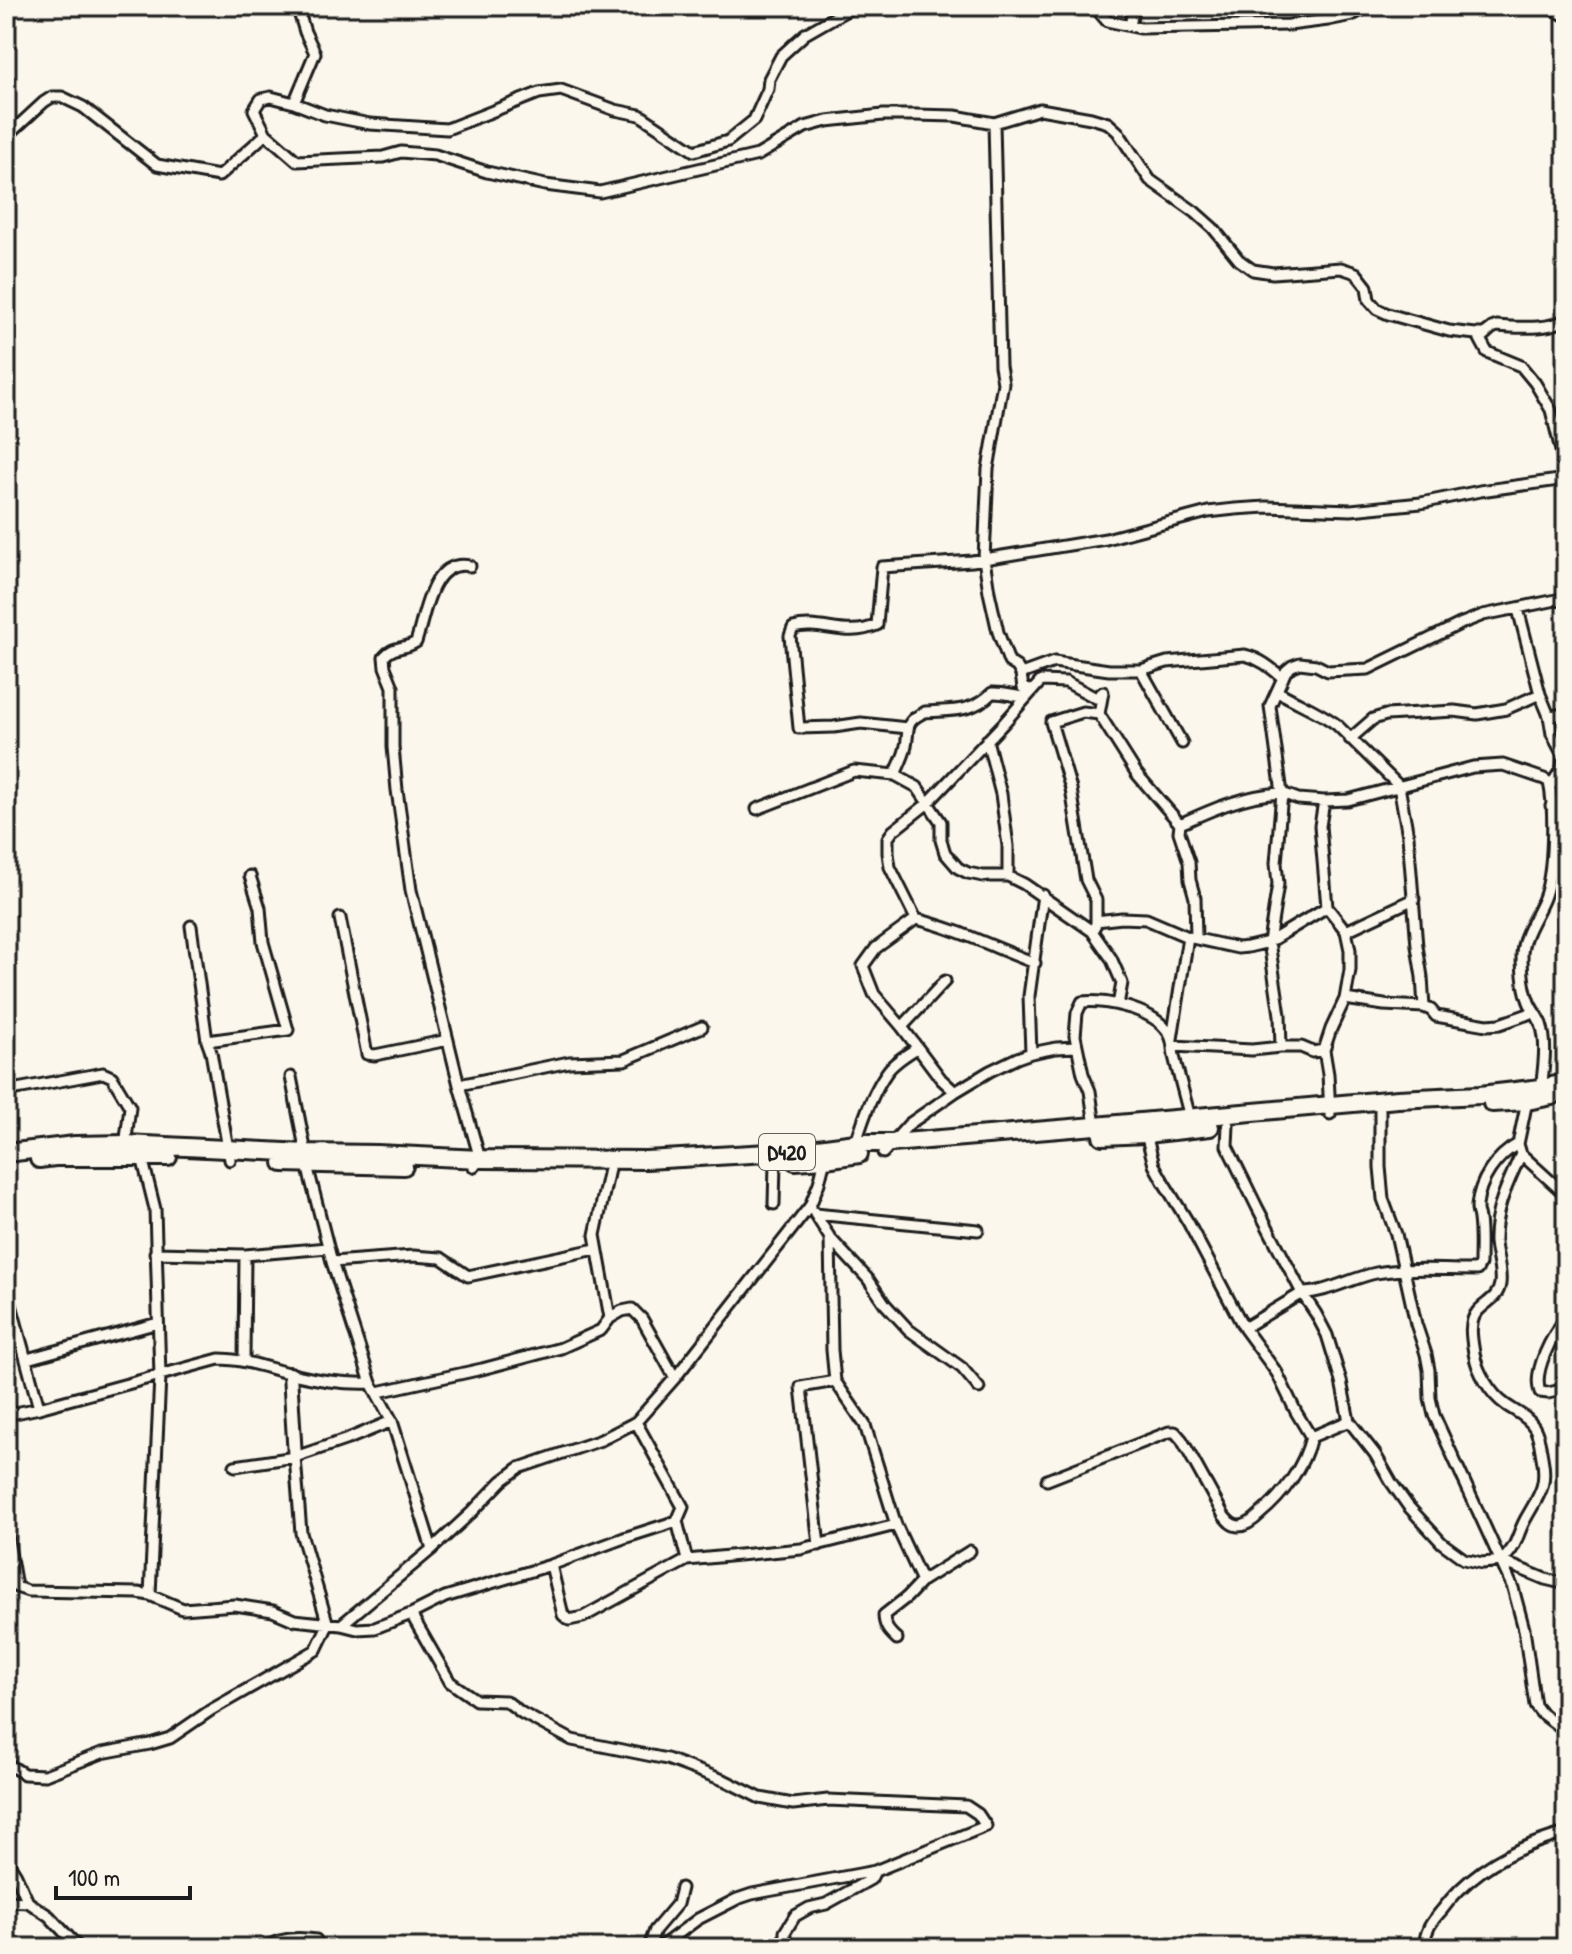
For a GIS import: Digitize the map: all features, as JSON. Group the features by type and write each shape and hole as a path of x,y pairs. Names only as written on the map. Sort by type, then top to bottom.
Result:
{"highway":[{"name":"D420","path":"887,1148 1190,1118 1480,1095 1536,1096 1566,1083"},
{"name":"D420","path":"477,1163 660,1160 1146,1134 1330,1109 1380,1110 1566,1094"},
{"name":"D420","path":"6,1153 75,1145 306,1159 668,1170 825,1159 855,1149"},
{"name":"D420","path":"6,1163 124,1150 142,1157 229,1154"}],"street":[{"path":"294,103 315,53 297,6"},
{"path":"854,6 805,34 781,56 754,120 728,141 694,151 640,115 615,110 561,90 539,93 447,129 370,124 325,115 271,97 261,99 254,110 266,134 297,161 383,157 401,152 435,155 487,172 545,185 600,192 758,155 805,127 827,121 894,115 955,116 994,123 1040,109 1108,123 1118,132 1150,180 1213,228 1247,268 1270,273 1341,268 1356,273 1367,287 1369,300 1377,309 1449,331 1484,334 1492,328 1558,324 1566,318"},
{"path":"1094,6 1107,21 1140,28 1289,25 1352,15 1369,6"},
{"path":"1130,26 1134,6"},
{"path":"1550,7 1566,16"},
{"path":"6,137 44,102 52,97 62,97 83,107 157,165 219,176 266,134"},
{"path":"994,123 1000,366 1003,383 988,469 984,559 1001,641 1009,662 1017,667 1023,688 1029,694"},
{"path":"1492,328 1480,339 1487,352 1521,366 1535,383 1551,410 1566,471"},
{"path":"907,728 861,723 799,728 790,636 793,628 803,625 844,631 866,630 877,625 882,567 972,561 1106,539 1208,512 1266,507 1351,510 1421,503 1566,479"},
{"path":"470,566 460,565 447,571 428,595 416,642 389,650 384,657 393,687 393,747 411,890 477,1163"},
{"path":"1281,1047 1280,1015 1269,942 1278,884 1276,863 1282,793 1270,706 1286,671 1300,663 1316,665 1328,671 1368,669 1483,615 1566,598"},
{"path":"1518,609 1552,734 1561,748 1564,761 1550,787"},
{"path":"1021,674 1054,662 1109,670 1141,670 1167,662 1245,655 1268,664 1283,678"},
{"path":"1141,670 1182,743"},
{"path":"1035,963 940,925 916,919 890,867 888,838 927,804 1041,681 1056,681 1066,682 1096,698 1103,692 1099,714 1137,774 1180,824 1179,832 1189,862 1195,898 1192,938 1172,1043"},
{"path":"1277,691 1326,716 1399,786 1408,836 1424,1007"},
{"path":"895,775 905,749 907,728 912,720 925,712 975,707 992,693 1003,692 1015,697 1029,694"},
{"path":"1350,739 1373,719 1386,715 1454,711 1477,714 1506,709 1540,694"},
{"path":"1092,931 1096,921 1096,900 1086,880 1071,789 1051,722 1083,712 1099,714"},
{"path":"1549,716 1566,714"},
{"path":"987,740 1001,794 1008,846 1008,876"},
{"path":"1180,824 1234,801 1261,794 1282,793 1298,799 1324,801 1348,800 1473,767 1503,765 1549,782 1551,876 1522,951 1524,986 1541,1024 1544,1058 1536,1096 1497,1214 1500,1286 1491,1301 1476,1313 1471,1331 1479,1370 1503,1403 1523,1415 1535,1429 1545,1468 1537,1501 1511,1552 1501,1561"},
{"path":"757,809 854,771 895,775 917,787 941,822 945,853 958,868 983,876 1008,876 1043,895 1092,931 1111,958 1122,983 1118,1005"},
{"path":"1324,801 1320,826 1327,907 1346,931 1350,960 1345,999 1324,1050 1330,1109"},
{"path":"1551,806 1566,808"},
{"path":"207,1041 288,1030 263,942 260,908 250,876"},
{"path":"1031,1053 1029,996 1043,895"},
{"path":"1346,931 1414,899"},
{"path":"1096,921 1146,919 1192,938 1238,948 1269,942 1327,907"},
{"path":"340,918 367,1054 448,1040"},
{"path":"916,919 876,948 863,966 874,994 941,1079 955,1092"},
{"path":"191,926 207,1041 229,1154"},
{"path":"902,1027 945,981"},
{"path":"1345,999 1424,1007 1436,1016 1487,1025 1500,1024 1534,1012"},
{"path":"1095,1126 1090,1091 1076,1047 1077,1013 1082,1002 1092,1001 1118,1005 1153,1018 1164,1026 1172,1043 1190,1118"},
{"path":"459,1085 569,1062 624,1060 702,1027"},
{"path":"1172,1043 1252,1050 1281,1047 1301,1047 1313,1052 1324,1050"},
{"path":"887,1148 909,1124 990,1071 1031,1053 1076,1047"},
{"path":"855,1149 862,1121 887,1072 898,1060 917,1048"},
{"path":"6,1091 103,1073 112,1077 130,1107 124,1150"},
{"path":"291,1077 306,1159 332,1262 371,1383 392,1421 432,1549"},
{"path":"1380,1110 1383,1199 1396,1234 1429,1370 1434,1415 1513,1588 1521,1612 1535,1705 1566,1732"},
{"path":"1228,1125 1227,1146 1302,1293 1327,1335 1349,1421 1375,1454 1408,1506 1442,1543 1464,1559 1482,1563 1501,1561 1566,1584"},
{"path":"1047,1480 1175,1432 1224,1516 1236,1527 1243,1526 1274,1503 1285,1489 1304,1459 1311,1437 1277,1373 1244,1328 1154,1165 1146,1134"},
{"path":"1244,1328 1302,1293 1313,1293 1373,1274 1405,1269 1477,1270 1480,1264 1479,1199 1489,1173 1508,1150 1520,1149 1566,1195"},
{"path":"142,1157 155,1209 160,1376 150,1595"},
{"path":"341,1625 432,1549 519,1468 601,1440 636,1422 812,1210 825,1159"},
{"path":"774,1204 775,1163"},
{"path":"609,1169 595,1235 610,1318"},
{"path":"812,1210 978,1230"},
{"path":"812,1210 830,1238 909,1330 962,1368 979,1388"},
{"path":"830,1238 835,1381 865,1425 896,1525 922,1581"},
{"path":"155,1253 245,1255 328,1248"},
{"path":"332,1262 413,1256 441,1258 468,1276 596,1249"},
{"path":"244,1361 245,1255"},
{"path":"6,1286 39,1408"},
{"path":"378,1392 561,1348 601,1330 610,1318 632,1309 642,1319 675,1378"},
{"path":"1566,1318 1544,1355 1537,1384 1540,1392 1566,1389"},
{"path":"27,1359 158,1323"},
{"path":"6,1415 219,1359 244,1361 343,1384 371,1383"},
{"path":"6,1760 24,1774 45,1775 102,1753 170,1738 211,1710 316,1650 328,1625 301,1533 290,1374"},
{"path":"819,1545 801,1387 835,1381"},
{"path":"235,1466 295,1457 392,1421"},
{"path":"1311,1437 1349,1421"},
{"path":"636,1422 683,1507 677,1521 687,1560"},
{"path":"6,1528 16,1587 28,1591 138,1593 183,1609 235,1605 273,1611 294,1620 357,1629 375,1628 445,1597 551,1565 677,1521"},
{"path":"551,1565 563,1615 569,1620 583,1617 687,1560 801,1549 896,1525"},
{"path":"897,1639 884,1623 884,1615 922,1581 970,1551"},
{"path":"411,1614 450,1682 476,1700 506,1701 572,1740 667,1759 726,1781 760,1798 793,1804 828,1800 966,1806 978,1814 986,1826 875,1871 737,1899 698,1919 663,1945 649,1947 655,1930 677,1904 681,1888"},
{"path":"1424,1948 1428,1929 1468,1880 1501,1859 1544,1839 1566,1833"},
{"path":"6,1859 28,1902"},
{"path":"794,1948 785,1944 785,1932 795,1916 809,1908 826,1904 871,1879 875,1871"},
{"path":"6,1901 28,1902 49,1916 79,1948"},
{"path":"6,1911 28,1902"},
{"path":"265,1948 296,1937 316,1940"}]}
